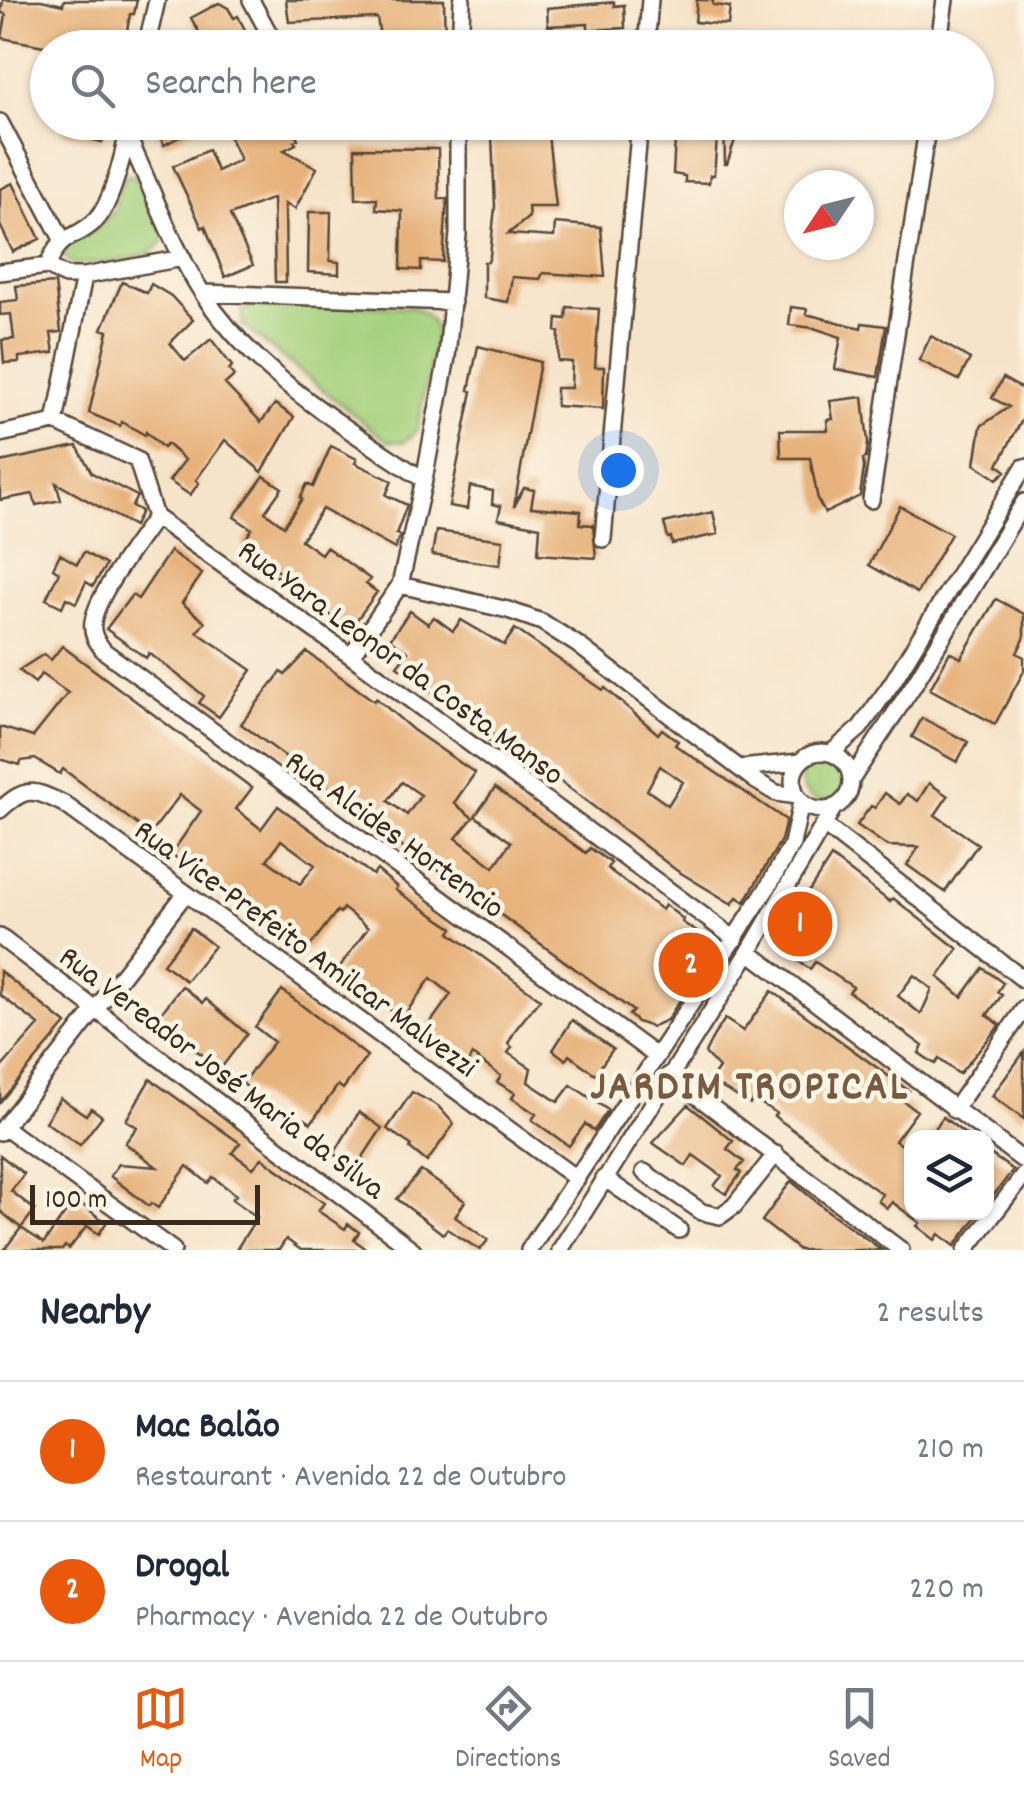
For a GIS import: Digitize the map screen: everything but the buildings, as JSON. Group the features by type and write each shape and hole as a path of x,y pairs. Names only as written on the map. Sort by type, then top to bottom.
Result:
{"street":[{"path":"150,30 157,0"},
{"path":"251,0 267,30"},
{"path":"461,30 462,0"},
{"path":"648,30 650,0"},
{"path":"941,30 945,0"},
{"path":"0,122 62,240"},
{"path":"48,266 62,240 87,228 100,215 125,140"},
{"path":"134,140 183,258 225,324 318,408 424,480"},
{"path":"351,656 400,585 424,480 447,358 458,234 458,140"},
{"path":"603,539 638,140"},
{"path":"871,500 925,140"},
{"path":"0,272 48,266 65,276 84,276 183,258"},
{"path":"56,422 84,276"},
{"path":"203,293 452,302"},
{"path":"0,434 56,422 137,460 155,516"},
{"path":"831,754 860,728 892,683 1024,467"},
{"path":"560,1250 749,952 834,807 846,796 851,780 1024,502"},
{"name":"Rua Alcides Hortencio","path":"155,516 100,602 93,636 104,651 656,1056"},
{"name":"Rua Yara Leonor da Costa Manso","path":"155,516 736,939"},
{"path":"400,585 508,610 542,622 776,793 799,799 817,810 834,807"},
{"path":"740,768 800,762 816,752 831,754 845,764 851,780"},
{"path":"529,1250 736,939 786,855 799,799 793,776 800,762"},
{"name":"Rua Vice-Prefeito Amilcar Malvezzi","path":"0,810 27,791 39,792 64,804 577,1179"},
{"path":"824,825 1024,980"},
{"path":"173,1250 2,1130 186,893"},
{"name":"Rua Vereador José Maria da Silva","path":"0,937 413,1250"},
{"path":"749,952 1024,1162"},
{"path":"954,1110 1024,1008"},
{"path":"669,1075 900,1250"},
{"path":"644,1172 702,1212 720,1216 734,1206 776,1154"},
{"path":"966,1250 1024,1174"},
{"path":"604,1178 678,1230"}],"green space":[{"path":"134,175 165,237 159,246 126,260 75,265 69,261 64,254 65,243 103,222 114,209 124,176"},
{"path":"256,301 413,307 425,314 436,333 417,431 404,442 387,441 242,325 243,310"},
{"path":"823,757 838,764 845,779 838,794 823,801 808,794 801,779 808,764"}],"place":[{"name":"Mac Balão","path":"800,924"},
{"name":"Drogal","path":"691,965"}],"district":[{"name":"JARDIM TROPICAL","path":"750,1083"}]}
